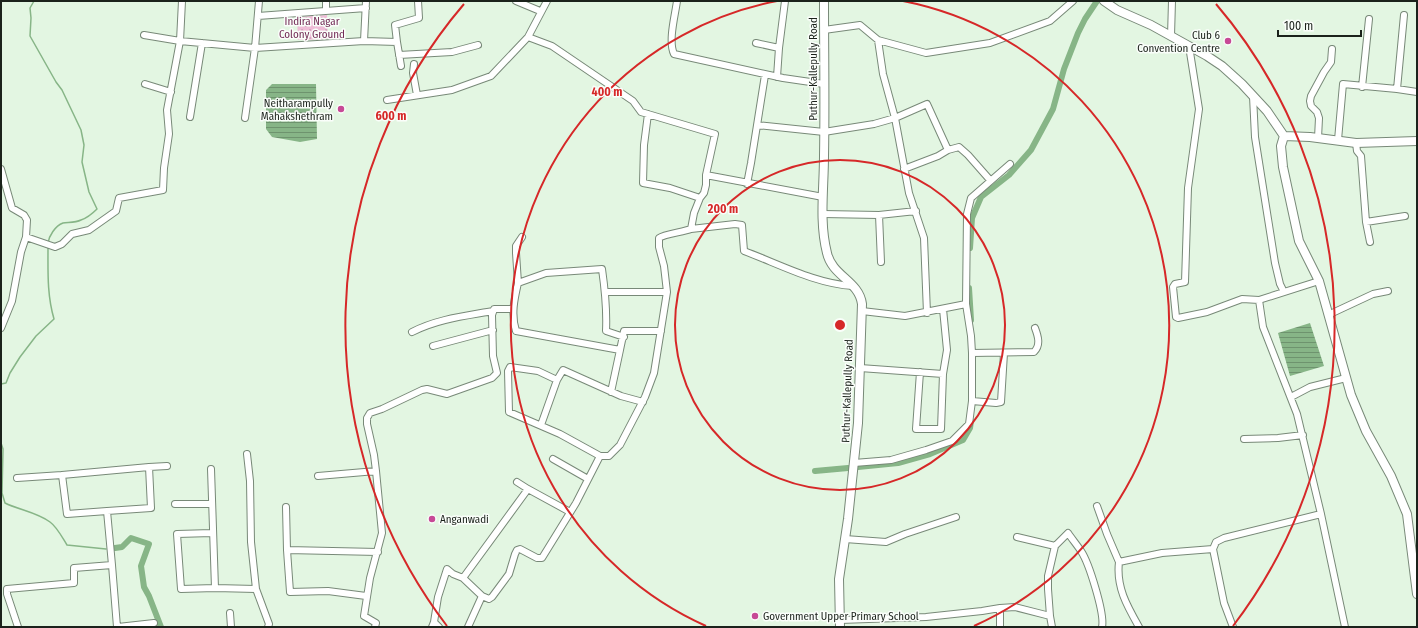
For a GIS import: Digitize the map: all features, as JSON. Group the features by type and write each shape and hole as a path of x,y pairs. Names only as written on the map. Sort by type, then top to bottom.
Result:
{"main road":[{"name":"Puthur-Kallepully Road","path":"824,1 823,214 827,254 830,264 853,286 861,296 862,311 858,423 839,579 840,624"},
{"path":"1108,3 1189,46 1222,66 1267,111 1284,136"},
{"path":"1284,136 1318,138 1356,143 1417,141"},
{"path":"1284,136 1281,146 1283,167 1299,241 1319,281 1351,395 1363,424 1391,476 1407,514 1417,594"}],"street":[{"path":"26,237 55,247 62,244 72,234 89,230 116,211 118,198 163,190 164,168 169,134 167,110 180,41 182,1"},
{"path":"245,118 255,48 259,1"},
{"path":"326,1 326,11"},
{"path":"364,41 366,1"},
{"path":"401,66 395,25 419,18 418,1"},
{"path":"516,1 540,12"},
{"path":"387,100 452,90 491,76 528,37 547,1"},
{"path":"677,1 673,28 672,49 674,54 765,75 824,84"},
{"path":"777,77 785,1"},
{"path":"824,30 860,26 878,40 926,53 990,43 1050,21 1073,1"},
{"path":"1170,36 1172,1"},
{"path":"258,16 366,8"},
{"path":"1397,89 1404,16"},
{"path":"1362,87 1370,19"},
{"path":"144,35 180,41 255,48 364,41 397,42"},
{"path":"528,37 552,46 633,101 641,112 715,134 706,175 706,185 704,193 700,198 694,213 691,230"},
{"path":"878,40 883,74 895,118 909,192 924,238 926,313"},
{"path":"190,117 202,43"},
{"path":"756,43 779,48"},
{"path":"399,55 452,52 478,46"},
{"path":"1189,46 1199,109 1188,188 1185,282 1175,284 1173,287 1176,317 1178,318 1207,312 1242,299 1260,300 1319,281"},
{"path":"1318,138 1319,118 1317,112 1311,106 1310,101 1321,76 1331,62 1332,49"},
{"path":"414,64 413,73 417,95"},
{"path":"747,184 765,75"},
{"path":"145,84 171,92"},
{"path":"1338,140 1343,84 1417,92"},
{"path":"1253,96 1255,138 1275,263 1280,284 1284,292"},
{"path":"757,125 824,132 874,124 895,118 927,104 948,150"},
{"path":"648,114 644,144 643,183 670,188 700,198"},
{"path":"1356,143 1357,151 1361,156 1366,222 1370,242"},
{"path":"904,169 938,156 948,150 959,147 990,180"},
{"path":"854,463 891,460 926,450 952,441 969,424 972,401 972,353 966,304 967,214 970,198 1010,164"},
{"path":"1,169 12,208 24,215 26,220 26,237 21,252 12,301 1,328"},
{"path":"706,175 747,184 824,197"},
{"path":"823,214 879,215 916,211"},
{"path":"879,215 881,262"},
{"path":"1366,222 1405,216"},
{"path":"557,380 538,371 510,368 508,371 510,412 567,437 600,456 609,456 620,445 642,402 654,373 667,292 664,266 659,247 659,238 661,236 735,224 742,225 744,251 802,275 842,286 853,286"},
{"path":"522,237 516,246 518,283 513,309 513,322 516,331 620,350"},
{"path":"518,283 546,273 602,269 605,292 606,331 624,336"},
{"path":"1328,315 1374,294 1388,291"},
{"path":"605,292 667,292"},
{"path":"1260,300 1263,327 1291,397 1303,435 1345,627"},
{"path":"862,311 905,316 966,304"},
{"path":"412,332 425,325 454,318 493,311 494,309 513,309"},
{"path":"920,372 916,429 941,429 943,374 947,350 943,309"},
{"path":"375,627 376,623 364,616 366,596 382,532 374,455 367,418 370,413 422,390 447,394 492,378 497,373 493,356 493,311"},
{"path":"972,353 1036,352 1038,338 1035,328"},
{"path":"433,346 493,330"},
{"path":"611,392 624,331 661,331"},
{"path":"972,401 1001,402 1004,353"},
{"path":"860,368 943,374"},
{"path":"541,425 557,380 563,370 611,392 642,402"},
{"path":"1291,397 1310,388 1346,378"},
{"path":"1244,439 1278,438 1303,435"},
{"path":"247,454 250,481 251,542 256,589 269,624 268,627"},
{"path":"439,627 433,624 438,597 448,569 453,574 463,578 482,596 489,599 492,597 509,574 517,550 520,549 537,558 542,558 570,512 600,456"},
{"path":"553,459 588,479"},
{"path":"17,478 167,466"},
{"path":"62,475 67,514 151,508 148,468"},
{"path":"211,469 215,588"},
{"path":"318,476 376,471"},
{"path":"517,482 570,512"},
{"path":"463,578 528,489"},
{"path":"175,504 211,504"},
{"path":"1097,506 1119,562 1119,578 1123,599 1139,627"},
{"path":"286,507 290,592 328,591 366,596"},
{"path":"107,511 118,627 154,623"},
{"path":"1233,627 1224,603 1213,549 1216,542 1224,538 1321,514"},
{"path":"845,539 886,542 956,517"},
{"path":"212,533 177,534 180,589 256,589"},
{"path":"1052,627 1048,576 1055,546 1068,533 1082,552 1095,586 1103,620 1102,627"},
{"path":"1017,537 1055,546"},
{"path":"1119,562 1162,553 1213,549"},
{"path":"287,550 378,552"},
{"path":"18,627 7,594 7,589 74,583 74,568 112,565"},
{"path":"468,627 482,596"},
{"path":"840,624 926,617 1000,608 1015,608 1050,616"},
{"path":"1000,608 1000,627"},
{"path":"230,613 231,627"}],"green space":[{"name":"Indira Nagar Colony Ground","path":"327,15 328,39 298,40 297,17"}],"shaded area":[{"path":"272,84 316,84 317,139 300,142 272,137 266,129 266,90"},
{"path":"1310,323 1324,366 1290,376 1278,333"}],"waterway":[{"path":"34,1 30,8 30,36 62,90 81,130 84,145 82,162 89,192 97,209 89,216 76,222 63,223 57,226 48,243"},
{"path":"970,248 972,218 981,197 1009,175 1031,150 1053,109 1064,69 1078,33 1097,1"},
{"path":"1,384 6,383 10,373 20,357 36,336 54,319 49,292 48,247"},
{"path":"969,288 971,320"},
{"path":"858,467 898,463 930,454 963,440 970,428 971,421"},
{"path":"1,443 3,449 2,493 5,503 39,516 53,524 67,545 106,549"},
{"path":"815,471 848,468"},
{"path":"115,548 122,547 131,538 149,544 141,566 144,587 161,627"}],"place":[{"name":"Club 6 Convention Centre","path":"1228,41"},
{"name":"Neitharampully Mahakshethram","path":"341,109"},
{"name":"Anganwadi","path":"432,519"},
{"name":"Government Upper Primary School","path":"755,616"}]}
